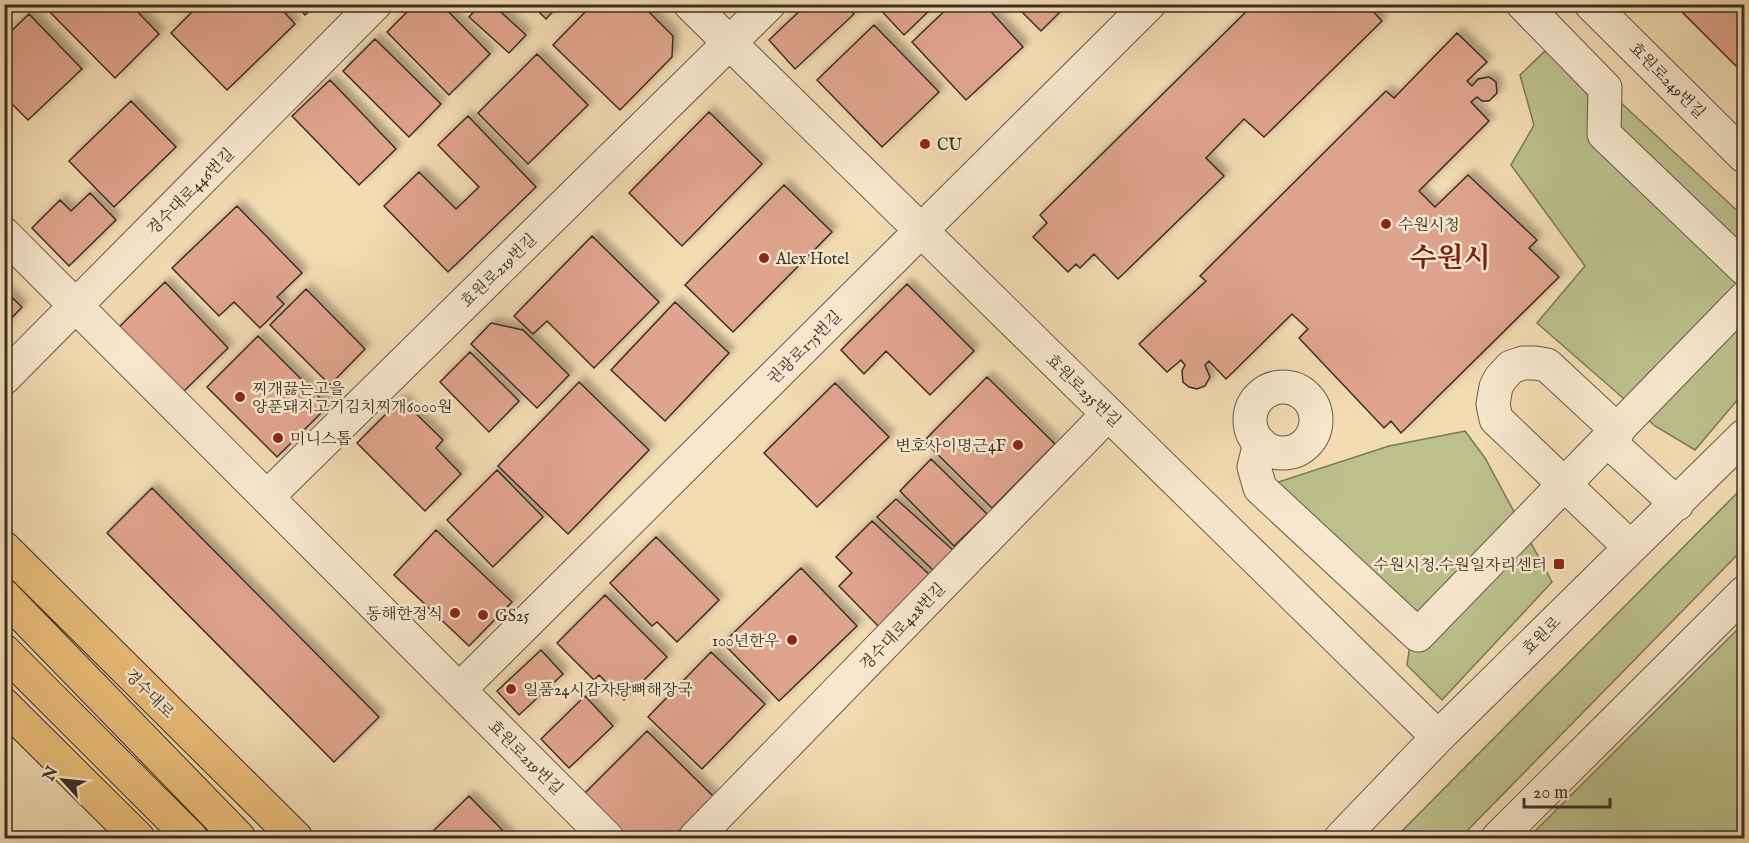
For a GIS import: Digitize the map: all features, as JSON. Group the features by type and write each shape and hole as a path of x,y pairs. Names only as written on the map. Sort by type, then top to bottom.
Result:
{"main road":[{"name":"경수대로","path":"4,548 296,838"},
{"path":"4,596 239,838"},
{"path":"4,651 191,838"},
{"path":"4,705 138,838"}],"street":[{"name":"경수대로446번길","path":"4,378 375,4"},
{"name":"효원로235번길","path":"690,4 1438,737"},
{"path":"730,43 769,4"},
{"name":"권광로175번길","path":"459,690 1149,4"},
{"path":"1523,4 1605,88 1604,134 1744,268"},
{"name":"효원로249번길","path":"1591,4 1744,156"},
{"name":"효원로219번길","path":"267,497 730,43"},
{"name":"효원로219번길","path":"4,234 607,838"},
{"path":"1260,443 1254,466 1260,488 1418,635 1744,299"},
{"path":"1630,547 1496,419 1493,404 1496,387 1511,367 1523,363 1547,366 1677,504"},
{"name":"경수대로428번길","path":"695,838 1108,414"},
{"name":"효원로","path":"1341,838 1438,737 1744,436"},
{"path":"1497,838 1744,593"}],"green space":[{"path":"1545,51 1605,88 1744,217 1744,392 1695,450 1655,426 1537,323 1585,266 1511,165 1534,125 1520,75"},
{"path":"1465,431 1485,458 1552,582 1442,700 1407,665 1412,630 1260,488 1389,446"},
{"path":"1744,486 1744,548 1460,838 1395,838"},
{"path":"1744,623 1744,838 1528,838"}],"building":[{"path":"42,4 130,4 159,34 115,78"},
{"path":"200,4 277,4 295,24 227,90 171,33"},
{"path":"295,4 317,4 305,15"},
{"path":"415,4 441,4 490,54 449,95 387,32"},
{"path":"473,4 492,4 526,35 509,53 469,17 477,8"},
{"path":"531,4 560,4 546,19"},
{"path":"593,4 641,4 673,36 672,57 620,110 553,45"},
{"path":"807,4 844,4 854,14 795,69 769,40"},
{"path":"875,4 936,4 904,35"},
{"path":"952,4 984,4 1023,47 966,100 912,42"},
{"path":"1014,4 1068,4 1041,31"},
{"path":"1254,4 1366,4 1382,21 1264,137 1244,119 1206,158 1224,176 1118,279 1094,254 1080,268 1076,264 1068,272 1033,237 1047,223 1040,215"},
{"path":"1674,4 1744,4 1744,74"},
{"path":"29,14 82,69 28,120 4,96 4,38"},
{"path":"874,25 939,92 882,147 817,80"},
{"name":"수원시청","path":"1457,33 1487,62 1467,81 1472,86 1478,79 1489,77 1496,82 1497,93 1489,101 1482,101 1477,97 1471,102 1489,121 1419,191 1435,207 1468,175 1537,240 1529,248 1559,277 1401,433 1391,421 1384,428 1299,338 1308,329 1292,314 1226,379 1209,361 1205,365 1210,377 1205,386 1197,389 1183,382 1182,371 1185,365 1181,360 1167,372 1139,344 1206,281 1200,276 1386,91 1394,98"},
{"path":"375,39 441,104 409,137 343,71"},
{"path":"537,54 588,105 528,164 478,113"},
{"path":"330,80 396,149 359,185 292,116"},
{"path":"131,101 176,147 114,207 69,161"},
{"path":"709,112 762,164 682,246 629,193"},
{"path":"468,116 536,187 448,272 384,206 419,172 456,209 479,187 438,145"},
{"path":"784,185 832,232 733,332 685,285"},
{"path":"90,193 116,220 69,266 32,228 60,200 71,211"},
{"path":"237,206 302,273 277,297 284,304 260,328 234,302 219,316 172,268"},
{"path":"592,236 659,302 594,368 547,321 533,334 514,316"},
{"path":"165,282 228,348 182,393 118,328"},
{"path":"907,284 974,351 930,395 886,351 864,374 841,350"},
{"path":"306,289 365,349 330,385 270,325"},
{"path":"4,290 22,307 4,326"},
{"path":"675,302 729,353 665,421 611,370"},
{"path":"491,323 523,330 569,375 537,408 471,344"},
{"path":"258,336 328,406 277,457 207,387"},
{"path":"470,352 519,401 489,432 440,382"},
{"path":"987,377 1055,444 992,508 924,441"},
{"path":"579,382 649,450 568,534 498,466"},
{"path":"835,383 889,437 817,507 764,453"},
{"path":"401,399 443,440 436,448 461,474 425,511 357,443"},
{"path":"931,459 987,514 954,546 900,491"},
{"path":"497,470 543,517 493,567 447,520"},
{"path":"152,488 379,717 334,762 107,533"},
{"path":"896,499 953,550 934,571 877,517"},
{"path":"872,521 933,578 881,629 839,586 852,573 836,557"},
{"path":"436,530 512,602 469,646 394,575"},
{"path":"656,537 719,600 677,642 657,622 652,626 610,583"},
{"path":"801,568 857,626 779,701 723,643"},
{"path":"605,595 667,657 624,700 599,675 594,680 557,643"},
{"path":"541,650 563,674 519,715 497,691"},
{"path":"711,652 765,704 702,769 648,717"},
{"path":"585,696 613,726 569,768 541,739"},
{"path":"647,731 714,797 672,838 620,838 580,798"},
{"path":"469,796 510,838 426,838"}],"place":[{"name":"CU","path":"925,144"},
{"name":"수원시청","path":"1386,224"},
{"name":"Alex Hotel","path":"764,258"},
{"name":"찌개끓는고을 양푼돼지고기김치찌개6000원","path":"240,397"},
{"name":"미니스톱","path":"278,438"},
{"name":"변호사이명근4F","path":"1018,445"},
{"name":"수원시청.수원일자리센터","path":"1559,564"},
{"name":"동해한정식","path":"455,613"},
{"name":"GS25","path":"483,615"},
{"name":"100년한우","path":"792,640"},
{"name":"일품24시감자탕뼈해장국","path":"511,689"}],"district":[{"name":"수원시","path":"1450,257"}]}
